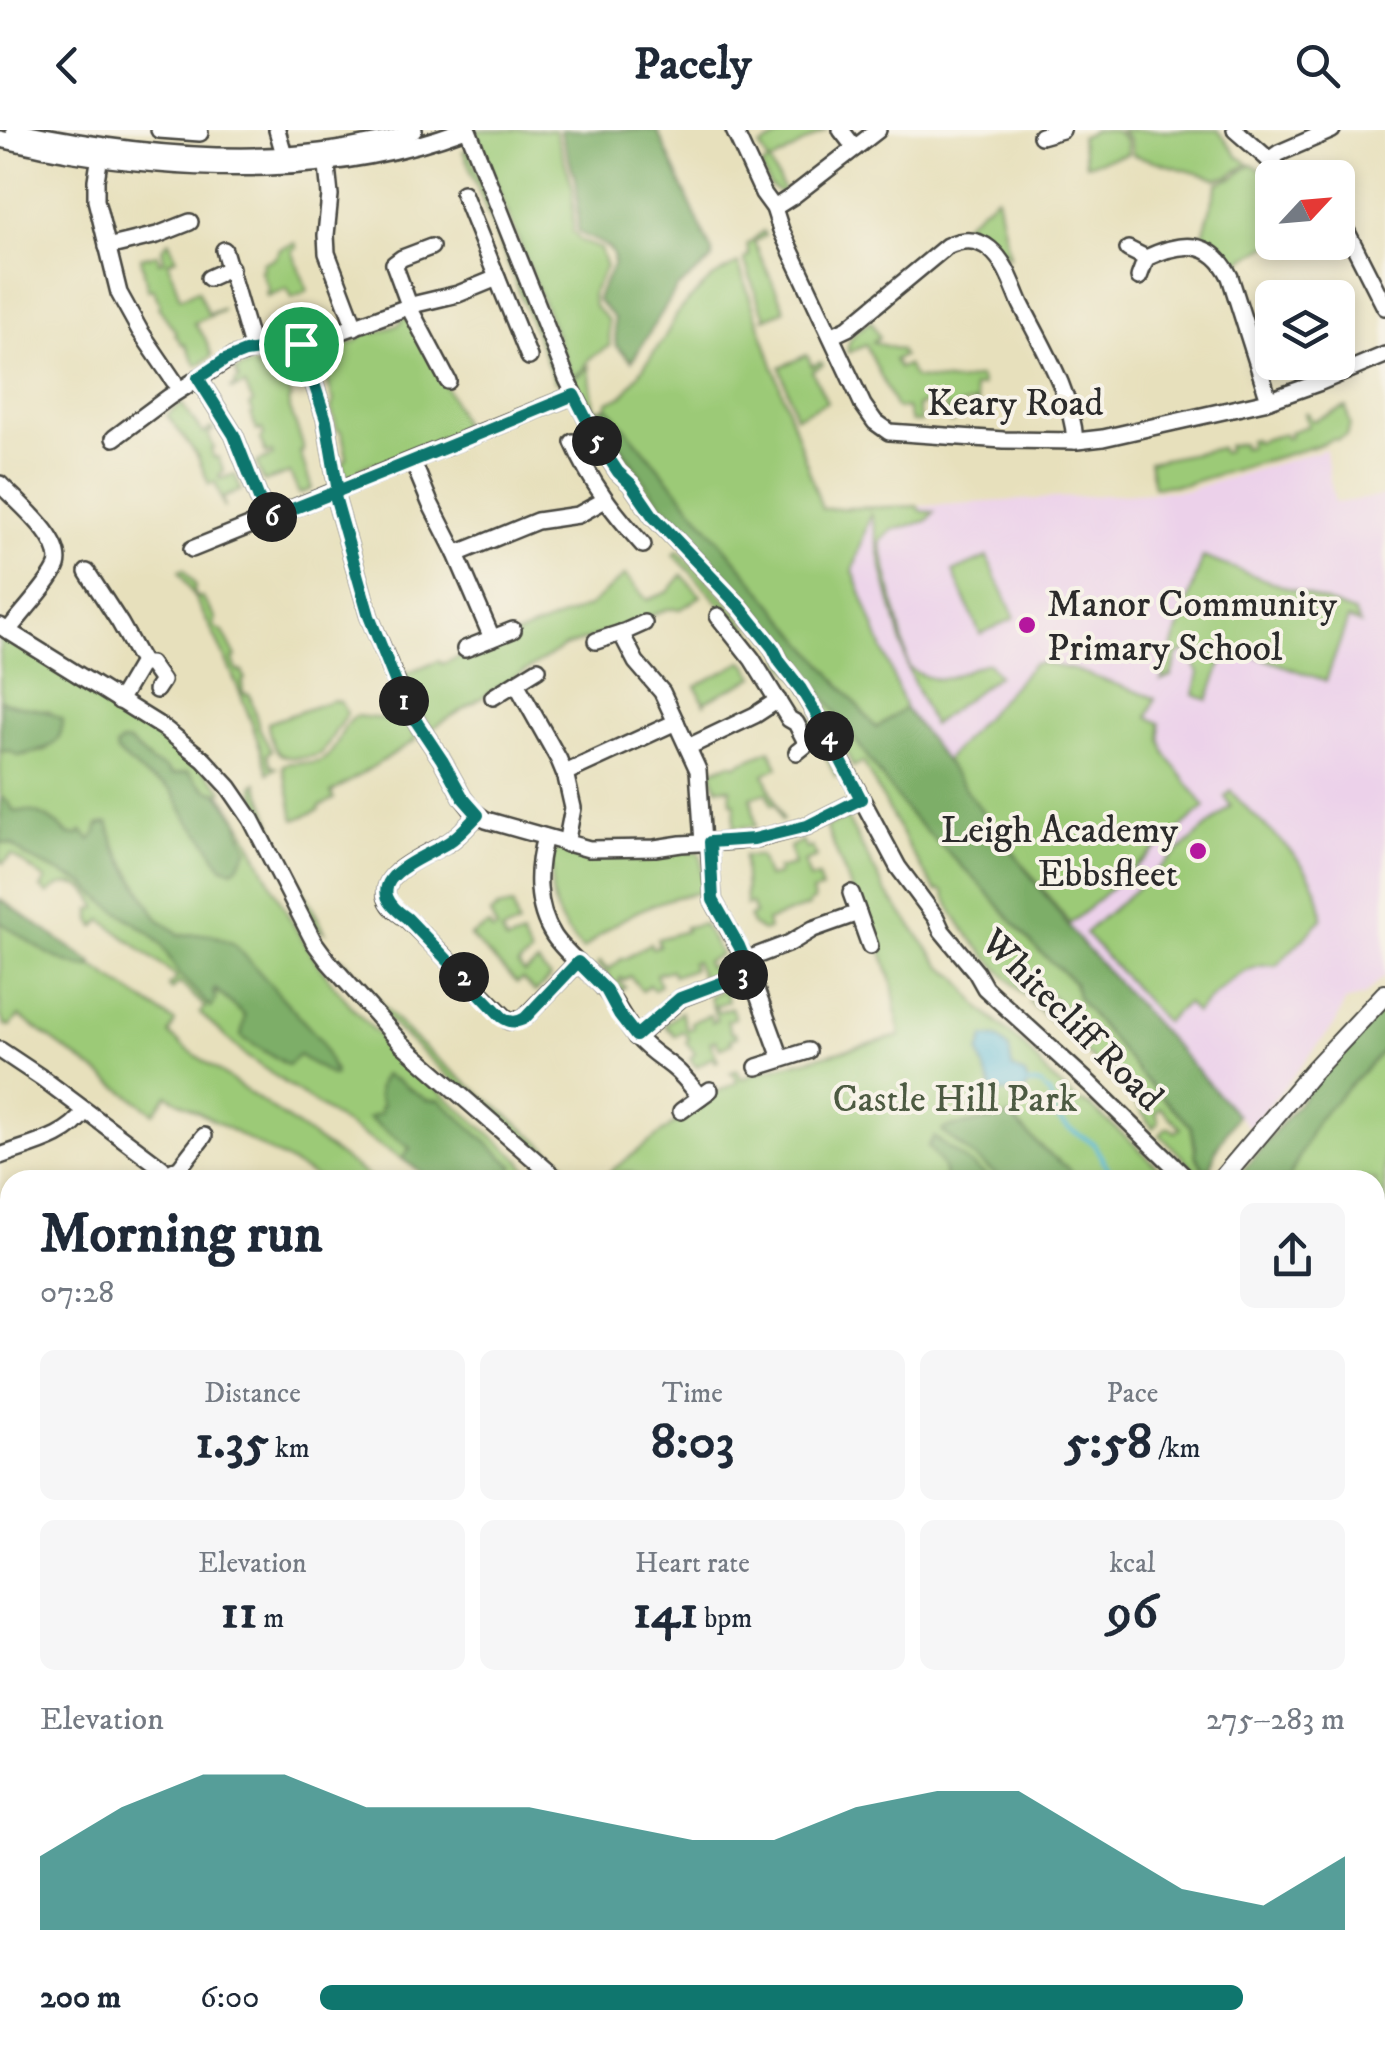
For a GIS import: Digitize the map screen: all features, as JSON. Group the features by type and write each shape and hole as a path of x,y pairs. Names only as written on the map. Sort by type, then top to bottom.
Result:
{"main road":[{"path":"1229,1170 1385,994"}],"street":[{"path":"14,130 100,152 227,168 270,169 306,166 414,130"},
{"path":"159,130 200,133"},
{"path":"278,130 286,162 297,161 306,166"},
{"path":"100,152 326,158 382,153 465,130"},
{"name":"Whitecliff Road","path":"465,130 574,395 618,472 773,648 818,717 910,886 988,991 1178,1170"},
{"name":"Keary Road","path":"734,130 865,408 889,432 947,438 1075,441 1268,400 1385,354"},
{"path":"841,130 855,148"},
{"path":"774,208 878,130"},
{"path":"1041,136 1062,130"},
{"path":"1235,130 1269,160 1332,130"},
{"path":"0,139 65,141"},
{"path":"100,152 96,192 120,297 174,382"},
{"path":"326,158 330,195 327,254 354,327"},
{"path":"464,193 529,358"},
{"path":"107,247 158,235 190,222"},
{"path":"831,336 854,323 947,246 962,240 977,242 995,254 1006,272 1058,379 1075,441"},
{"path":"1128,249 1146,258 1188,246 1208,251 1221,261 1230,277 1268,400"},
{"path":"431,247 394,264 409,306 448,380"},
{"path":"1355,248 1385,307"},
{"path":"224,250 252,350"},
{"path":"1140,277 1146,258"},
{"path":"209,278 231,268"},
{"path":"114,438 225,360 252,350 301,344 498,278"},
{"path":"301,344 326,420 336,492 369,616 400,693 463,798 478,815 498,825 566,844 604,850 656,848 754,839 807,826 861,799"},
{"path":"198,378 234,435 267,519"},
{"path":"192,549 574,395"},
{"path":"572,442 590,479 643,545"},
{"path":"413,462 492,638"},
{"path":"0,484 51,538 58,555 54,571 4,628 183,741 204,760 251,819 314,942 328,961 422,1062 546,1170"},
{"path":"456,554 537,521 576,516 605,500"},
{"path":"86,572 142,664"},
{"path":"718,616 748,652 796,723 807,744 798,752"},
{"path":"596,641 644,623"},
{"path":"465,649 513,630"},
{"path":"622,633 636,662 659,687 699,774 713,900 748,966 781,1058"},
{"path":"119,700 142,664"},
{"path":"142,664 151,665 159,674 162,681 156,690"},
{"path":"493,697 538,668"},
{"path":"516,683 565,773 572,808 566,844"},
{"path":"688,747 758,714 778,700"},
{"path":"565,773 676,722"},
{"path":"478,815 450,842 396,873 388,882 386,895 390,905 508,1021 525,1018 578,962"},
{"path":"545,837 539,870 542,908 553,934 606,990 619,1014 652,1053 705,1094 681,1111"},
{"path":"851,893 870,946"},
{"path":"636,1036 680,998 816,928 858,914"},
{"path":"0,1050 163,1170"},
{"path":"757,1067 808,1051"},
{"path":"1,1151 66,1131 84,1111"},
{"path":"176,1170 204,1136"}],"shaded area":[{"name":"Leigh Academy Ebbsfleet","path":"1326,449 1335,503 1385,496 1385,975 1364,996 1345,1001 1336,1023 1250,1129 1078,939 930,745 905,708 853,571 871,509 1186,490"}],"green space":[{"path":"475,130 555,130 573,188 573,232 581,241 600,249 606,267 592,294 594,306 608,320 610,346 572,376"},
{"path":"560,130 657,130 712,252 712,260 677,288 632,361 616,346 614,318 597,300 614,260 608,248 578,232 577,185"},
{"path":"792,130 826,130 770,163 785,192 780,193 770,186 761,167 769,162 760,147"},
{"path":"1095,130 1116,131 1126,141 1128,154 1086,164 1080,137"},
{"path":"1120,130 1218,130 1238,157 1249,163 1217,179 1133,155 1129,140"},
{"path":"468,149 562,380 555,382 463,151"},
{"path":"1252,164 1255,166 1255,253 1235,264 1223,250 1202,238 1218,183"},
{"path":"997,196 1008,258 984,237 953,233"},
{"path":"763,231 765,236 754,242 785,310 764,319 744,259 749,256 747,245"},
{"path":"169,241 176,258 168,262 180,298 198,290 208,314 222,309 194,323 212,356 197,366 158,307 153,288 148,290 141,258 157,254 159,262 164,260 162,248"},
{"path":"295,243 297,248 292,251 308,291 292,298 287,288 267,296 262,263"},
{"path":"738,263 822,509 917,506 921,511 934,512 927,521 892,530 880,542 909,668 941,679 988,663 998,675 932,725 908,669 871,512 853,571 905,708 876,728 608,407 607,402 623,396 680,309 711,279"},
{"path":"410,316 465,431 347,476 343,474 347,458 342,433 331,408 334,402 315,357 317,352 334,350 359,340 362,334 400,324"},
{"path":"871,321 879,337 873,342 900,350 903,356 894,360 899,368 907,365 914,378 958,382 979,377 982,386 973,387 981,415 974,402 951,408 951,423 941,398 917,406 921,422 911,422 907,408 896,408 866,345 848,353 851,338"},
{"path":"807,355 812,366 821,362 823,365 812,371 827,402 796,417 780,367"},
{"path":"276,362 291,398 289,406 303,445 300,452 312,489 299,494 290,473 264,482 256,463 273,456 272,452 266,454 260,439 264,436 262,429 257,431 251,414 253,403 245,385 231,388 239,380 235,370 254,364 257,369"},
{"path":"589,366 594,410 652,492 793,653 908,813 979,883 1037,949 1074,982 1077,997 1147,1082 1191,1126 1196,1157 1204,1169 1213,1170 1196,1170 1160,1135 1166,1128 1175,1132 1181,1128 1161,1108 1156,1113 1159,1122 1153,1128 1133,1100 1029,1002 1041,997 1044,1000 1039,1007 1056,1022 1067,1010 1029,976 1024,981 1029,989 1024,995 967,933 944,892 936,891 912,853 863,762 853,767 808,683 793,675 783,662 782,648 739,596 659,513 612,453 572,378"},
{"path":"182,404 203,434 213,430 208,434 214,458 218,457 224,472 219,474 220,479 235,474 241,490 223,498 225,508 215,482 209,484 197,455 167,415"},
{"path":"608,407 876,728 905,708 1078,939 1237,1115 1216,1149 1211,1167 1204,1169 1195,1154 1191,1126 1147,1082 1077,997 1074,982 1037,949 979,883 908,813 793,653 652,492 596,410"},
{"path":"1346,407 1350,426 1346,436 1337,440 1185,484 1154,487 1149,462 1220,448 1222,453 1228,451 1227,446 1242,443 1243,448 1249,447 1249,440 1254,439 1255,442 1284,434 1286,438 1289,432 1308,426 1305,413 1312,421"},
{"path":"678,551 749,628 808,713 842,773 836,777 784,686 744,633 674,555"},
{"path":"987,557 1015,618 980,634 953,572"},
{"path":"1203,557 1354,612 1360,624 1348,619 1326,681 1228,646 1208,700 1194,694 1199,673 1186,650 1178,655 1171,676 1161,680"},
{"path":"184,569 195,585 194,594 202,597 216,619 215,628 223,632 236,657 233,659 237,671 242,671 243,693 250,695 271,751 267,754 271,766 276,768 268,773 230,669 179,571"},
{"path":"625,575 647,600 668,592 682,575 701,596 681,609 667,609 564,647 431,729 401,676 588,607"},
{"path":"0,633 71,673 77,684 182,748 223,790 220,793 243,828 296,929 340,993 388,1045 527,1170 512,1170 513,1166 440,1101 427,1100 384,1075 379,1090 381,1113 369,1118 410,1148 402,1159 246,1056 200,1013 205,1007 180,983 172,990 169,986 177,978 173,974 102,920 95,927 91,909 97,908 83,888 62,885 48,894 41,888 46,880 12,855 3,863 0,842 13,845 28,858 84,883 150,933 179,974 210,1007 216,998 214,989 246,1016 241,1036 246,1040 287,1065 299,1055 332,1076 335,1070 321,1041 234,944 211,934 180,935 157,918 115,846 108,823 98,825 90,840 81,831 79,835 70,835 38,813 15,812 0,797 0,751 19,756 52,745 49,711 0,700","holes":["129,742 152,763 174,775 187,772 227,804 240,824 248,849 236,867 222,867 172,791 148,778 117,752"]},
{"path":"742,662 755,677 705,701 705,705 696,686"},
{"path":"1033,664 1075,670 1155,698 1148,717 1160,723 1166,754 1205,807 1070,924 943,763"},
{"path":"0,700 62,719 59,737 43,749 18,756 0,751"},
{"path":"333,700 340,702 347,713 322,753 295,758 277,751 268,723"},
{"path":"356,716 404,718 417,739 331,793 334,799 319,810 295,820 283,765 313,763 328,756"},
{"path":"121,742 129,742 172,775 188,772 204,788 217,792 239,823 248,849 238,866 233,870 222,867 172,791 148,778 117,752"},
{"path":"770,750 778,767 764,774 783,820 767,792 751,797 756,826 734,828 735,803 731,803 730,788 717,788 711,771"},
{"path":"257,783 281,848 325,932 317,929 249,804 256,799 253,786"},
{"path":"1231,791 1302,864 1319,899 1322,919 1276,966 1265,965 1243,973 1195,1013 1186,1003 1165,1022 1085,933 1231,806 1225,797"},
{"path":"0,797 15,812 38,813 69,835 82,831 90,840 98,825 108,823 115,847 157,918 180,935 211,934 234,944 321,1041 335,1075 299,1055 288,1065 246,1040 241,1036 245,1016 215,989 216,1000 211,1008 179,974 150,933 84,883 28,858 13,845 0,842"},
{"name":"Castle Hill Park","path":"847,818 886,892 942,967 957,977 980,1008 1024,1046 1053,1080 1089,1105 1161,1170 612,1170 713,1094 737,1082 730,1073 737,1070 742,1079 900,1036 892,982 880,945 875,947 826,827"},
{"path":"802,841 806,849 812,847 817,857 804,862 810,879 818,877 822,889 812,892 814,901 809,906 767,921 769,929 763,931 752,925 749,917 755,914 751,903 746,905 744,856 760,856 767,877 778,875 777,869 794,865 790,847"},
{"path":"686,848 687,852 701,856 703,892 638,911 583,950 556,908 550,852 560,850 594,857"},
{"path":"0,899 94,967 57,958 0,922"},
{"path":"513,905 518,925 502,932 506,942 522,936 531,955 518,965 524,973 538,963 550,978 535,992 522,979 517,983 470,936 489,925 492,931 497,929 490,914 497,908"},
{"path":"0,922 57,957 81,967 94,967 175,1022 169,1034 184,1047 360,1170 304,1170 167,1095 154,1113 19,1016 11,1026 5,1025 0,1016"},
{"path":"703,924 721,955 706,961 708,967 719,964 723,976 704,983 695,961 691,963 693,969 674,976 671,970 656,974 660,985 654,990 649,985 642,991 630,976 623,981 621,978 618,982 625,987 617,994 610,977 597,965 600,962 608,970 650,943 652,948 659,946 657,939"},
{"path":"342,959 416,1040 567,1166 559,1170 476,1100 372,1004 351,978"},
{"path":"724,989 728,1001 715,1006 718,1012 731,1007 735,1018 727,1021 737,1037 720,1048 716,1040 710,1042 718,1061 712,1057 697,1067 690,1059 695,1053 686,1042 689,1038 682,1031 676,1036 665,1025 681,1012 687,1030 693,1028 691,1022 710,1015 712,1022 717,1020 709,996"},
{"path":"1385,1006 1385,1048 1317,1120 1293,1170 1243,1170 1331,1063"},
{"path":"1385,1048 1385,1170 1293,1170 1317,1120"},
{"path":"384,1075 427,1100 440,1100 513,1166 512,1170 418,1170 402,1159 410,1148 368,1118 381,1113 380,1082"},
{"path":"1010,1116 1070,1170 991,1170 942,1131"},
{"path":"934,1137 978,1170 943,1170 928,1146"}],"water":[{"path":"984,1037 998,1038 1009,1049 1012,1068 1025,1075 1025,1091 993,1091 979,1053"}],"waterway":[{"path":"1028,1084 1042,1086"},
{"path":"1045,1090 1055,1116 1093,1143 1109,1170"}],"place":[{"name":"Manor Community Primary School","path":"1027,625"},
{"name":"Leigh Academy Ebbsfleet","path":"1198,851"}],"route":[{"path":"301,344 245,352 198,378 234,435 267,519 334,493 413,462 574,395 618,472 773,648 818,717 861,799 807,826 754,839 710,842 713,900 750,972 680,998 636,1036 606,990 578,962 525,1018 510,1022 390,905 386,890 392,877 450,842 478,815 463,798 400,693 373,627 334,493 338,492 326,420 301,344"}]}
